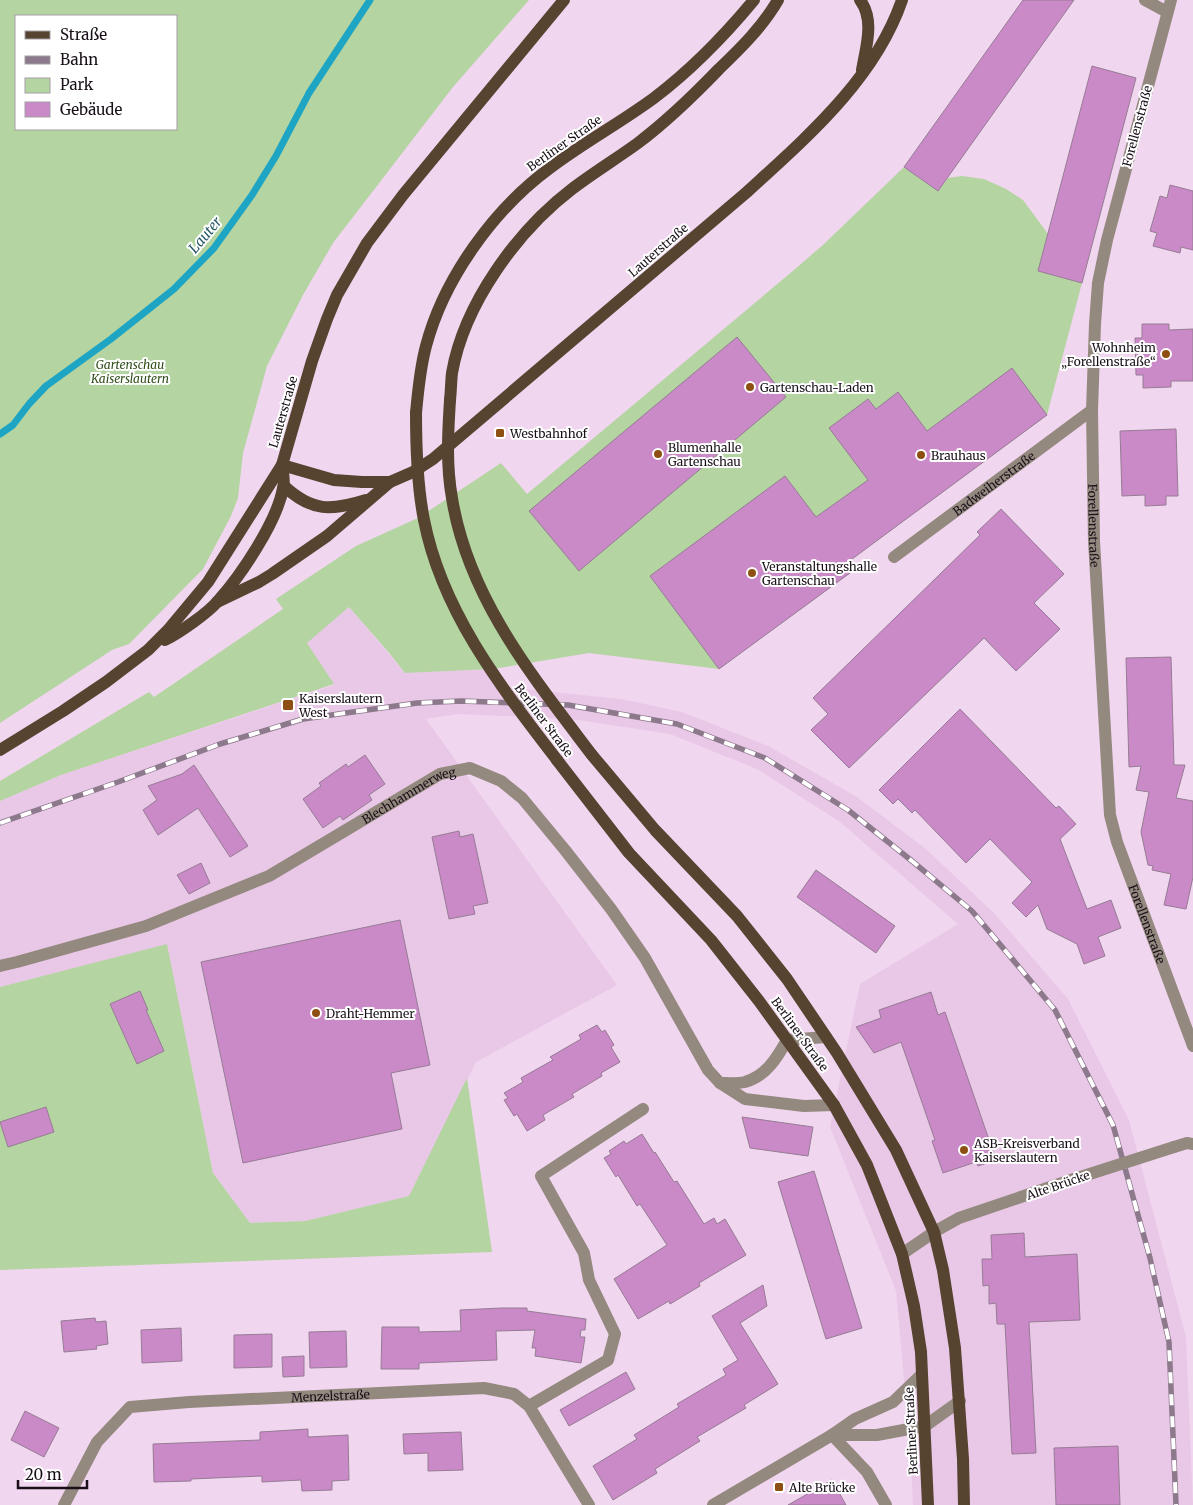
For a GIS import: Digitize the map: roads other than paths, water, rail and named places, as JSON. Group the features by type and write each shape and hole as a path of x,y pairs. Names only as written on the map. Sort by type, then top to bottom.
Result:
{"main road":[{"name":"Lauterstraße","path":"148,650 168,630 208,582 282,465 312,361 327,319 337,295 356,260 403,195 564,0"},
{"name":"Berliner Straße","path":"754,0 715,43 654,98 549,168 529,184 496,218 458,272 433,324 421,366 416,413 416,454 422,507 433,554 443,581 460,619 482,658 557,760 629,853 710,940 759,1001 834,1105 867,1165 902,1254 914,1306 921,1352 928,1505"},
{"name":"Berliner Straße","path":"778,0 770,14 754,34 668,117 639,142 572,189 516,242 494,274 477,306 464,334 452,372 448,449 449,474 454,512 466,555 483,596 503,630 541,687 592,755 655,830 738,916 787,980 826,1037 896,1150 934,1232 943,1270 953,1327 960,1401 964,1459 964,1505"},
{"path":"770,14 786,0"},
{"path":"860,0 869,24 861,75"},
{"name":"Lauterstraße","path":"284,486 291,493 308,503 327,508 341,508 370,499 390,482 413,472 433,459 747,192 825,117 861,75 878,50 897,14 902,0"},
{"name":"Lauterstraße","path":"282,465 334,480 390,482"},
{"name":"Lauterstraße","path":"0,750 106,682 217,602 246,566 275,512 284,486 282,465"},
{"path":"217,602 272,574 327,536 370,499"}],"street":[{"path":"1145,0 1169,6"},
{"name":"Forellenstraße","path":"1169,6 1107,240 1098,284 1092,410 1094,541 1110,815 1117,842 1193,1046"},
{"name":"Badweiherstraße","path":"894,557 1092,410"},
{"name":"Blechhammerweg","path":"0,966 146,926 269,876 440,774 470,768 501,780 522,798 565,850 645,958 708,1070 720,1083 745,1099 804,1106 834,1105"},
{"path":"720,1083 744,1082 763,1073 774,1062 787,1040 826,1037"},
{"path":"529,1406 608,1360 615,1334 589,1280 584,1253 541,1176 643,1109"},
{"name":"Alte Brücke","path":"902,1254 934,1232 971,1214 1174,1147 1187,1143 1193,1144"},
{"path":"713,1505 832,1435 855,1419 893,1402 921,1375"},
{"name":"Menzelstraße","path":"64,1505 97,1442 130,1407 189,1402 484,1388 514,1394 529,1406 589,1505"},
{"path":"832,1435 877,1435 925,1426 960,1401"},
{"path":"832,1435 867,1472 886,1505"}],"waterway":[{"name":"Lauter","path":"0,434 13,425 46,386 111,339 174,289 214,248 252,195 276,156 309,93 370,0"}],"railway":[{"path":"0,823 220,744 303,719 417,703 461,701 568,705 677,724 765,758 848,810 972,911 1055,1010 1113,1125 1150,1258 1169,1342 1176,1505"}],"place":[{"name":"Wohnheim „Forellenstraße“","path":"1166,354"},
{"name":"Gartenschau-Laden","path":"750,387"},
{"name":"Westbahnhof","path":"500,433"},
{"name":"Blumenhalle Gartenschau","path":"658,454"},
{"name":"Brauhaus","path":"921,455"},
{"name":"Veranstaltungshalle Gartenschau","path":"752,573"},
{"name":"Kaiserslautern West","path":"288,705"},
{"name":"Draht-Hemmer","path":"316,1013"},
{"name":"ASB-Kreisverband Kaiserslautern","path":"964,1150"},
{"name":"Alte Brücke","path":"779,1487"}],"park label":[{"name":"Gartenschau Kaiserslautern","path":"130,371"}]}
